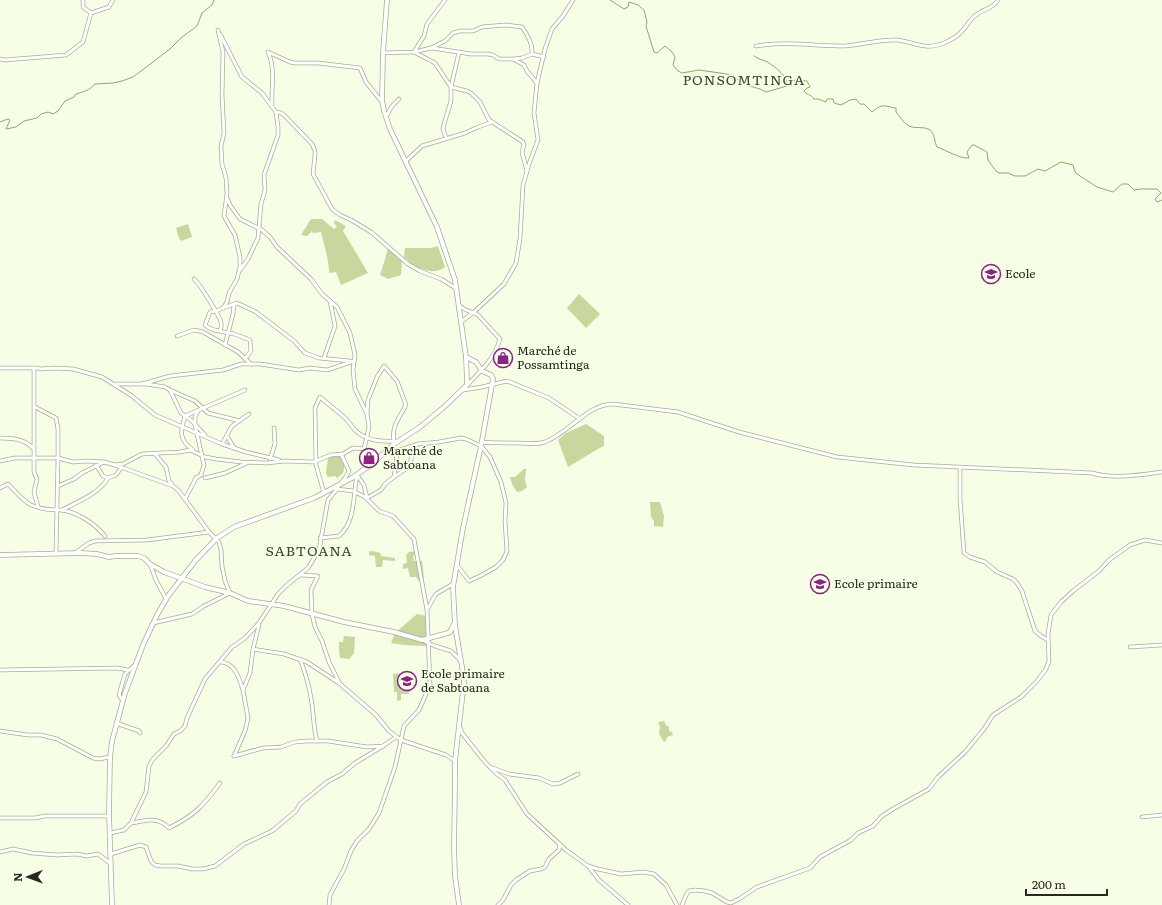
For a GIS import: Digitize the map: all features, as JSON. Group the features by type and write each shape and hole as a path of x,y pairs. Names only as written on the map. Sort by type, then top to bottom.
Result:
{"street":[{"path":"83,0 83,7 91,13"},
{"path":"91,13 109,7 113,0"},
{"path":"387,0 383,53 383,104 386,116 405,162 437,227 450,264 457,289 466,357 466,385"},
{"path":"414,52 424,36 427,24 445,0"},
{"path":"461,322 506,282 516,263 520,239 523,185 538,140 534,113 537,83 552,30 574,0"},
{"path":"756,46 771,44 809,44 846,46 880,40 897,40 923,47 931,46 944,43 956,37 962,32 976,14 995,5 998,0"},
{"path":"0,59 5,60 66,55 83,42 91,13"},
{"path":"383,53 414,52 431,48 445,41 453,33 473,31 482,27 494,27 505,24 522,27 527,34 532,54"},
{"path":"223,308 239,272 240,257 235,235 224,216 227,198 227,182 222,164 224,133 222,96 223,52 218,30 242,77 262,93 276,112 278,127 278,135 264,175 265,190 260,204 260,229 248,259 239,272"},
{"path":"431,48 488,54 499,59 522,58 532,54 544,56"},
{"path":"272,106 273,72 268,52 290,62 318,63 360,68 366,82 383,104"},
{"path":"414,52 438,65 451,87 467,91 478,99 482,104 488,118 492,122 524,143 522,152 527,170"},
{"path":"446,138 443,127 451,101 451,87 459,52"},
{"path":"513,59 523,64 537,83"},
{"path":"386,116 392,106 399,99"},
{"path":"276,112 285,116 312,144 315,151 312,174 332,209 371,232 408,264 420,271 441,279 457,289"},
{"path":"405,162 422,146 466,133 492,122"},
{"path":"227,198 240,219 260,229 270,237 277,247 291,259 311,279 318,289 337,307 350,333 355,355 355,389 367,414"},
{"path":"194,279 200,284 202,291 216,311 222,324 220,331"},
{"path":"324,358 335,326 329,299"},
{"path":"245,359 251,352 250,340 207,327 205,325 210,312 237,303 256,312 294,341 305,353 324,358 354,361"},
{"path":"225,345 234,305"},
{"path":"112,905 110,757 112,741 116,723 136,664 153,623 166,599 195,561 216,539 239,524 291,507 338,487 424,424 463,390 466,385 482,371 500,339 488,324 474,312 465,310 459,305"},
{"path":"177,336 194,330 205,333 238,352 251,364"},
{"path":"459,905 455,876 454,848 455,761 464,682 454,622 454,582 469,497 492,384 492,376 482,371 476,362 466,357"},
{"path":"142,384 178,375 223,370 241,364 283,367 299,370 310,368 327,370 354,361"},
{"path":"0,368 75,369 102,377 132,396 155,415 222,444 270,459 285,461 317,461 331,455 341,454 353,448 364,449 368,438 369,427 367,414 369,394 384,366 397,381 406,405 393,430 394,441"},
{"path":"34,369 34,472 37,479 34,492 38,507"},
{"path":"162,379 165,387"},
{"path":"463,390 507,381 556,402 580,419"},
{"path":"113,384 142,384 165,387 195,401 208,413 240,421"},
{"path":"170,390 180,411 208,437"},
{"path":"245,390 185,416 181,435 185,443 197,452 216,459 249,463 273,463 285,461"},
{"path":"324,493 316,469 316,408 320,397 345,418 357,431 368,438 379,441 401,440"},
{"path":"386,451 461,438 481,444 533,444 543,442 568,429 603,404 617,404 678,412 739,432 837,457 914,464 1097,474 1145,475 1162,472"},
{"path":"35,407 52,416 57,421 58,486 56,554"},
{"path":"185,499 196,478 201,474 204,465 195,425 195,417 198,410"},
{"path":"222,444 232,426 249,414"},
{"path":"270,459 275,444 274,428"},
{"path":"227,436 234,448"},
{"path":"0,438 14,438 34,449"},
{"path":"456,565 469,581 496,567 503,560 507,551 505,497 501,482 490,457 481,444"},
{"path":"367,498 381,490 385,484 410,466 413,446"},
{"path":"115,466 123,464 140,455 188,450 197,452"},
{"path":"394,477 397,450"},
{"path":"155,454 166,467 169,481 185,499 209,532 219,542 226,587 230,593"},
{"path":"110,833 124,830 131,823 146,792 149,766 151,762 166,746 174,734 185,726 202,684 232,647 244,639 259,623 278,594 286,585 308,568 317,554 323,528 326,505 330,496 345,478 348,471 341,454"},
{"path":"0,462 15,458 58,458 74,462 104,462 173,486"},
{"path":"92,462 97,466 103,476 108,478"},
{"path":"58,486 74,480 82,473 104,462"},
{"path":"205,478 225,473 249,463"},
{"path":"62,510 95,492 105,484 108,478 116,475 123,464"},
{"path":"960,466 960,499 964,553 970,557 985,562 997,572 1013,579 1017,583 1022,591 1035,631 1048,640"},
{"path":"320,538 340,536 348,527 357,474"},
{"path":"357,474 364,485 367,498"},
{"path":"0,488 8,484 28,503 38,507 71,512 91,523 105,536"},
{"path":"329,905 330,895 344,869 351,851 357,841 369,829 379,812 395,767 404,726 419,710 430,689 427,610 414,539 393,516 380,510 367,498 355,492 338,487"},
{"path":"74,554 89,543 95,541 147,540 209,532"},
{"path":"682,905 687,893 695,890 712,893 731,903 758,887 808,869 821,856 851,840 858,833 873,826 882,816 930,789 938,778 965,752 984,729 993,715 1021,697 1037,681 1046,669 1049,661 1048,634 1052,612 1073,591 1099,571 1109,560 1130,545 1145,540 1162,543"},
{"path":"0,555 97,554 109,558 116,556 138,556 144,558 150,564 164,572 181,579 230,593 248,600 288,607 429,641 437,647 451,651 461,661"},
{"path":"150,564 166,599"},
{"path":"300,575 318,576 311,590 312,614 315,627 339,683"},
{"path":"427,610 436,594 449,587 454,582"},
{"path":"153,623 192,614 230,593"},
{"path":"429,641 450,632 454,622"},
{"path":"244,690 250,673 253,649 259,623"},
{"path":"1130,647 1162,645"},
{"path":"253,649 284,654 291,658 300,659 339,683 376,715 389,731 401,740 446,755 455,761"},
{"path":"300,659 306,674 311,698 314,733 317,741"},
{"path":"221,662 228,664 235,670 244,690 248,718 245,731 234,756 264,748 281,747 295,742 317,741 367,747 383,746"},
{"path":"123,701 119,695 124,674 136,664"},
{"path":"0,670 117,668 128,670"},
{"path":"116,723 139,731 140,733"},
{"path":"460,727 469,742 488,766 505,780 532,820 566,850 588,866 599,880 628,905"},
{"path":"0,731 28,736 41,735 57,738 93,758 110,757"},
{"path":"111,854 140,845 146,848 151,861 155,865 198,869 215,866 244,844 272,831 296,811 300,804 328,782 342,774 355,763 383,746 396,736"},
{"path":"488,766 509,774 539,778 553,784 560,783 578,774"},
{"path":"131,823 156,819 161,821 169,828 199,809 220,783"},
{"path":"1142,817 1162,815"},
{"path":"0,818 110,816"},
{"path":"498,905 516,880 530,871 545,867 549,859 559,850 560,844"},
{"path":"0,852 12,849 32,853 62,855 77,854 88,856 98,854 111,864"},
{"path":"588,866 621,874 644,872 654,874 666,885 677,905"}],"green space":[{"path":"311,219 322,219 334,229 337,227 334,223 335,220 346,226 343,231 368,273 341,285 336,272 329,273 321,232 313,233 312,231 307,236 301,235"},
{"path":"188,224 192,237 181,241 176,228"},
{"path":"389,246 402,259 401,275 388,279 380,275"},
{"path":"438,246 445,267 440,270 423,270 404,257 405,248 431,248"},
{"path":"579,294 600,314 586,328 567,308"},
{"path":"586,424 604,436 604,446 568,467 558,440 566,433"},
{"path":"339,455 343,459 344,463 343,473 337,478 335,476 327,476 328,458"},
{"path":"526,469 525,480 527,487 522,491 517,492 510,477 515,477"},
{"path":"650,502 660,502 664,516 663,527 654,526 654,521 651,517"},
{"path":"369,551 378,552 381,556 395,558 395,561 383,560 382,567 376,567 375,556 369,555"},
{"path":"417,551 417,553 413,556 414,561 422,561 424,578 420,582 416,577 410,577 408,568 403,569 403,564 407,563 406,555 409,552"},
{"path":"417,614 426,616 426,646 391,643 395,633"},
{"path":"344,636 355,637 354,653 349,659 340,658 339,642 343,642"},
{"path":"405,673 406,690 409,690 409,694 401,694 401,700 397,701 397,692 394,692 393,674"},
{"path":"664,721 669,727 669,731 672,732 673,735 667,737 666,741 664,742 659,734 660,726 658,723"}],"waterway":[{"path":"0,122 8,119 10,120 6,129 16,127 24,121 37,118 41,114 48,112 53,114 58,111 65,101 74,97 76,94 84,92 95,84 113,83 133,77 197,26 202,13 212,5 214,0"},
{"path":"610,0 624,9 628,7 629,2 638,5 644,10 647,22 646,26 654,52 657,53 665,46 675,57 673,65 682,73 699,70 727,74 743,84 766,92 787,86 795,80 807,81 810,87 804,91 814,99 826,102 827,99 833,99 834,103 841,105 850,100 856,99 860,104 864,104 872,112 881,106 896,108 896,112 907,125 930,130 933,134 937,147 957,156 969,158 967,152 972,145 974,145 987,152 988,160 999,173 1025,176 1038,169 1045,171 1061,162 1073,165 1077,174 1097,187 1113,192 1122,184 1128,184 1134,190 1157,189 1161,193 1155,199 1157,202 1162,200"},
{"path":"754,56 770,63 784,76 789,85"}],"place":[{"name":"Ecole","path":"991,274"},
{"name":"Marché de Possamtinga","path":"503,358"},
{"name":"Marché de Sabtoana","path":"369,458"},
{"name":"Ecole primaire","path":"820,584"},
{"name":"Ecole primaire de Sabtoana","path":"407,681"}],"district":[{"name":"PONSOMTINGA","path":"744,80"},
{"name":"SABTOANA","path":"309,551"}]}
